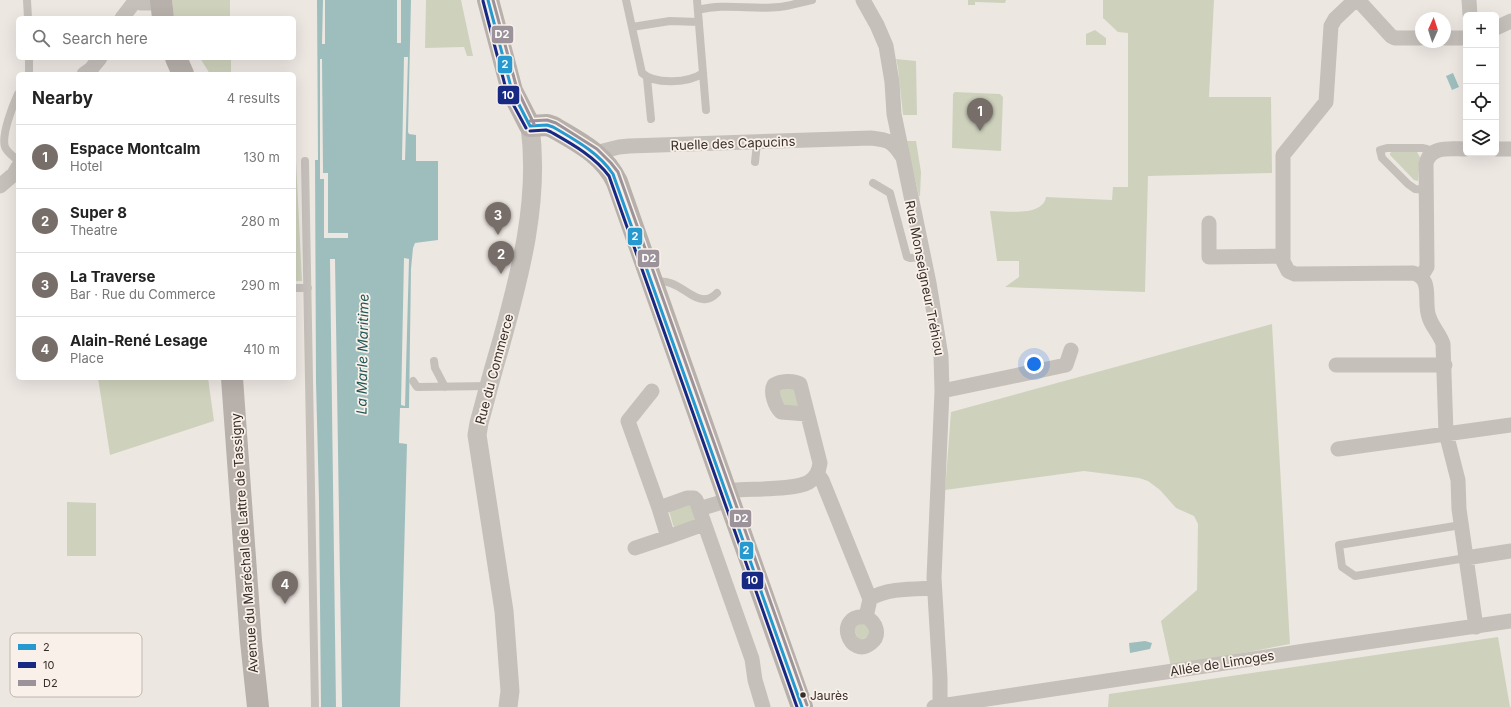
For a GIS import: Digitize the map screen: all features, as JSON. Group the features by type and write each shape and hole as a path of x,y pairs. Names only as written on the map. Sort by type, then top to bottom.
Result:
{"main road":[{"path":"488,0 510,87 530,126 547,125 553,127 595,153 607,164 615,178 802,707"},
{"path":"177,60 182,72"},
{"name":"Avenue du Maréchal de Lattre de Tassigny","path":"232,380 251,642 258,707"}],"street":[{"path":"124,16 137,0 141,3 162,7"},
{"name":"Rue Monseigneur Tréhiou","path":"863,0 877,25 886,46 892,82 894,114 923,257 941,356 942,391 934,588 940,678 938,707"},
{"path":"1355,0 1335,19 1330,26 1326,102 1283,155 1282,256 1285,267 1288,271 1294,274 1413,273 1421,277 1425,282 1428,315 1443,344 1445,365 1446,433 1458,480 1461,525 1476,627"},
{"path":"1358,0 1391,36 1395,38 1415,38"},
{"path":"1469,0 1470,12"},
{"path":"1499,27 1511,22"},
{"path":"1451,38 1463,38"},
{"path":"87,72 98,60"},
{"name":"Ruelle des Capucins","path":"871,138 888,129 894,114"},
{"name":"Rue du Commerce","path":"508,707 510,691 504,611 478,441 479,423 508,316 528,226 534,170 530,126"},
{"name":"Ruelle des Capucins","path":"595,153 629,146 871,138 890,141 902,156"},
{"path":"1421,277 1427,267 1427,159 1433,152 1444,149 1463,149"},
{"path":"1499,149 1511,149"},
{"path":"0,186 16,170"},
{"path":"1208,223 1209,257 1282,256"},
{"path":"942,391 1066,365 1072,350"},
{"path":"1336,365 1445,365"},
{"path":"652,390 628,421 668,537"},
{"path":"699,509 728,496 798,486 810,481 817,474 820,463 807,414"},
{"path":"1338,449 1511,425"},
{"path":"817,474 822,480 870,599 866,618"},
{"path":"659,508 691,498 696,500 752,659 755,680 763,707"},
{"path":"635,548 704,524"},
{"path":"1466,558 1511,551"},
{"path":"870,599 877,594 885,592 934,588"},
{"name":"Allée de Limoges","path":"938,707 1511,621"}],"lane":[{"path":"27,0 28,16"},
{"path":"626,0 642,73 647,78 658,80 687,80 703,73"},
{"path":"697,0 706,110"},
{"path":"698,10 730,6 778,7 812,0"},
{"path":"632,27 670,22 699,22"},
{"path":"29,60 29,72"},
{"path":"647,78 651,119"},
{"path":"16,100 4,135 4,142 5,148 16,158"},
{"path":"755,162 757,142"},
{"path":"1426,190 1415,188 1408,184 1382,158 1380,150 1387,148 1422,148 1433,152"},
{"path":"305,161 315,707"},
{"path":"873,183 890,192 908,257 923,257"},
{"path":"652,283 658,281 675,284 702,300 708,299 717,293"},
{"path":"296,288 308,288"},
{"path":"434,361 435,368 445,387"},
{"path":"413,381 417,387 489,386"},
{"path":"1461,525 1339,545 1342,568 1355,576 1466,558"}],"green space":[{"path":"172,0 230,0 230,16 174,16"},
{"path":"426,0 461,0 473,56 467,56 464,47 425,48"},
{"path":"968,0 1006,0 1005,3 975,2 975,5 968,5"},
{"path":"1103,0 1214,0 1209,97 1271,97 1272,173 1148,176 1145,292 1005,287 1019,277 1019,261 997,261 990,211 1022,212 1031,210 1038,208 1046,197 1112,200 1113,187 1128,187 1128,33 1118,32 1103,18"},
{"path":"1095,30 1106,38 1106,45 1086,45 1086,34"},
{"path":"896,59 916,61 917,115 903,115"},
{"path":"201,60 231,60 231,72 209,72"},
{"path":"955,92 1000,94 1003,97 1001,151 952,148 953,94"},
{"path":"906,141 916,141 921,172 920,196 919,196"},
{"path":"1393,151 1417,152 1420,157 1418,181 1414,180 1390,155"},
{"path":"296,161 302,281 296,281"},
{"path":"1272,324 1290,644 1171,667 1161,621 1197,590 1198,524 1194,516 1176,508 1160,490 1148,481 1139,478 1084,471 945,490 951,412"},
{"path":"98,380 208,380 214,421 110,455"},
{"path":"795,387 800,404 786,408 779,396 780,390"},
{"path":"67,502 96,503 96,556 67,556"},
{"path":"690,502 697,519 676,529 673,525 669,511"},
{"path":"864,621 872,634 859,641 853,627"},
{"path":"1498,637 1510,707 1108,707 1109,694"}],"water":[{"name":"La Marle Maritime","path":"317,0 411,0 408,132 409,134 416,135 416,161 438,161 438,240 415,243 413,248 411,269 409,408 400,408 399,443 407,444 400,707 321,707 316,382 315,160 318,160"},
{"path":"1453,73 1459,87 1452,90 1446,76"},
{"path":"1145,641 1152,643 1150,649 1130,653 1129,643"}],"pier":[{"path":"323,0 325,0 325,44 322,44"},
{"path":"397,0 401,0 401,43 397,43"},
{"path":"404,57 408,57 405,160 402,160"},
{"path":"320,59 322,59 323,173 328,173 328,233 348,233 348,238 324,238 324,179 320,179"},
{"path":"404,258 409,259 405,406 401,405"},
{"path":"330,259 335,259 342,707 336,707"}],"transit line":[{"name":"2","path":"488,0 512,91 530,126"},
{"name":"D2","path":"493,0 517,89 534,124"},
{"name":"10","path":"483,1 507,93 526,128"},
{"name":"D2","path":"530,121 547,120 556,123 597,149 618,172 807,705"},
{"name":"2","path":"530,126 547,125 553,127 593,153 613,174 802,707"},
{"name":"10","path":"530,131 546,130 551,132 590,156 609,176 797,707"}],"place":[{"name":"Espace Montcalm","path":"980,131"},
{"name":"La Traverse","path":"498,235"},
{"name":"Super 8","path":"501,274"},
{"name":"Alain-René Lesage","path":"285,604"},
{"name":"Jaurès","path":"803,695"}]}
